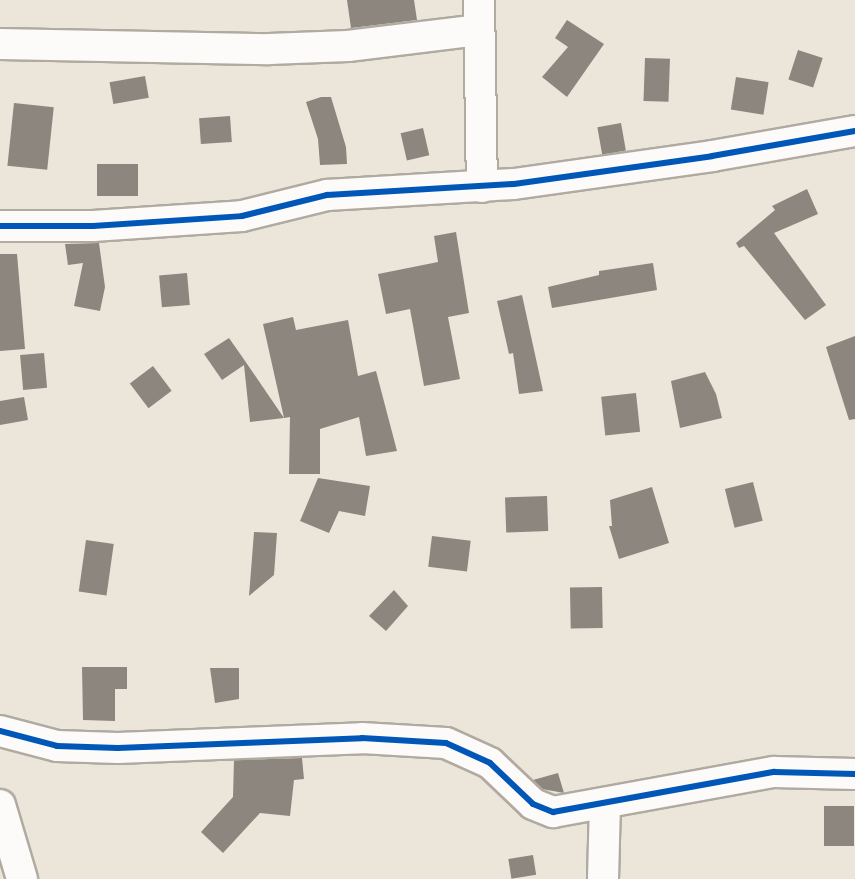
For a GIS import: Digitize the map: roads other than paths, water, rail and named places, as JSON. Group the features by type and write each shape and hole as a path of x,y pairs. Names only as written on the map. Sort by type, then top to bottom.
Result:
{"street":[{"path":"479,0 482,188"},
{"path":"0,44 269,49 348,46 478,30"},
{"path":"0,226 93,226 242,216 327,195 482,188 625,170 855,131"},
{"path":"0,731 57,746 118,748 362,738 446,743 490,763 533,804 553,812 605,805 774,772 855,774"},
{"path":"603,879 605,805"},
{"path":"0,806 22,879"}]}
